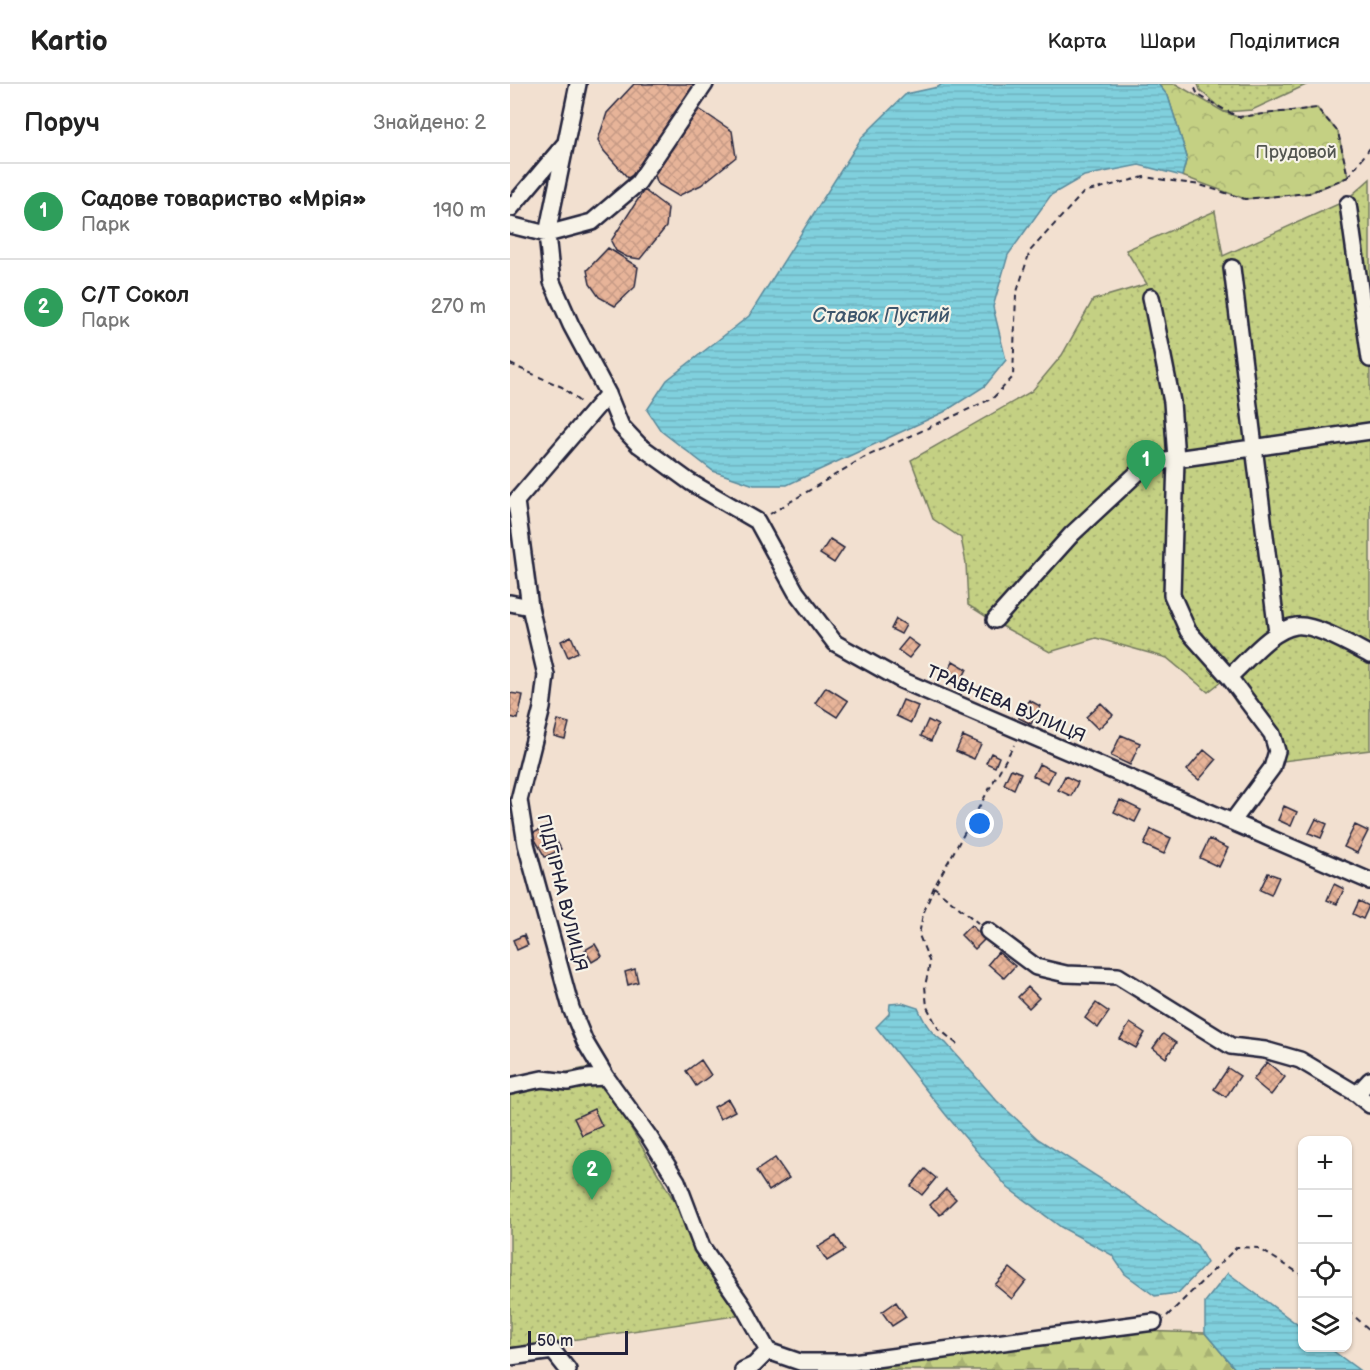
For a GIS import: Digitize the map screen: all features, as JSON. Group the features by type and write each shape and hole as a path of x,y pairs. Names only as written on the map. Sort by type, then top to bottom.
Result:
{"street":[{"path":"578,84 547,234 552,282 571,325 608,394 621,426 639,445 690,482 757,521"},
{"path":"510,225 547,234 592,222 638,183 705,84"},
{"path":"510,209 566,143"},
{"path":"1348,204 1370,359"},
{"path":"1232,268 1277,633"},
{"path":"1152,297 1172,402 1176,459 1172,595 1188,631 1229,677 1272,734 1277,751 1272,768 1232,822"},
{"name":"ПІДГІРНА ВУЛИЦЯ","path":"608,394 516,501 530,607 546,675 542,708 519,800 526,844 571,1008 585,1042 606,1077 650,1138 677,1181 702,1246 743,1306 768,1351"},
{"path":"995,620 1072,534 1146,465 1370,431"},
{"name":"ТРАВНЕВА ВУЛИЦЯ","path":"757,521 796,592 836,643 901,680 1370,881"},
{"path":"510,603 530,607"},
{"path":"1229,677 1277,633 1297,626 1325,633 1370,655"},
{"path":"988,932 1036,967 1066,974 1118,976 1231,1047 1265,1050 1300,1060 1357,1094 1370,1105"},
{"path":"510,1086 542,1079 568,1082 587,1077 606,1077"},
{"path":"1357,1094 1370,1080"},
{"path":"743,1370 754,1365 768,1351 800,1362 853,1362 1154,1322"},
{"path":"510,1357 553,1351 568,1370"}],"path":[{"path":"1193,84 1198,95 1238,117 1317,108 1338,132 1348,177"},
{"path":"757,521 862,458 993,398 1013,377 1016,295 1030,251 1084,192 1144,177 1200,185 1245,199 1309,192 1348,177 1370,148"},
{"path":"510,364 562,387 592,413"},
{"path":"957,1044 938,1028 927,1006 925,986 930,963 919,935 923,914 934,887 1021,732"},
{"path":"934,887 988,932"},
{"path":"1154,1322 1167,1316 1237,1247 1258,1248 1298,1273"},
{"path":"1352,1315 1370,1330"}],"green space":[{"name":"Прудовой","path":"1158,84 1176,84 1224,112 1238,117 1317,108 1338,132 1348,177 1309,193 1245,199 1182,176 1187,157 1168,96"},
{"path":"1198,84 1308,84 1252,110 1224,112 1200,90"},
{"path":"1370,179 1370,750 1283,761 1280,736 1251,695 1237,704 1222,681 1208,692 1167,658 1096,638 1050,652 968,605 966,563 961,538 933,519 911,460 1032,391 1062,355 1093,300 1147,284 1126,250 1215,211 1223,256 1345,201"},
{"path":"594,1066 742,1315 510,1349 510,1085"},
{"path":"1136,1331 1205,1333 1236,1370 847,1370"}],"water":[{"name":"Ставок Пустий","path":"942,84 1158,84 1168,96 1187,157 1182,176 1139,165 1084,176 1051,195 1008,255 993,307 1006,360 985,386 944,412 787,485 754,485 713,471 661,431 647,410 667,380 749,316 862,137 906,94 938,87"},
{"path":"902,1003 918,1008 932,1032 946,1043 997,1101 1038,1139 1123,1193 1197,1245 1207,1263 1178,1293 1155,1296 1125,1274 1112,1255 1061,1227 1008,1188 876,1027 889,1014 890,1004"},
{"path":"1228,1273 1298,1325 1298,1352 1334,1352 1359,1370 1236,1370 1205,1333 1205,1302"}],"building":[{"path":"634,84 695,84 647,166 628,178 604,151 598,140 607,113"},
{"path":"699,109 732,131 736,157 701,185 678,196 658,184 654,173"},
{"path":"644,190 668,208 666,227 640,259 627,257 616,251 611,241"},
{"path":"608,248 638,267 635,287 615,306 599,297 590,284 587,270"},
{"path":"830,539 844,548 834,563 820,554"},
{"path":"896,619 906,625 901,634 891,629"},
{"path":"571,636 578,652 568,657 561,641"},
{"path":"908,638 919,646 909,658 898,650"},
{"path":"953,661 967,669 960,683 946,676"},
{"path":"826,687 848,701 837,717 815,703"},
{"path":"510,693 523,695 518,719 510,717"},
{"path":"903,700 918,706 911,723 896,716"},
{"path":"1029,700 1040,706 1031,724 1019,718"},
{"path":"1101,703 1113,715 1098,729 1086,717"},
{"path":"558,720 569,723 565,739 554,736"},
{"path":"928,720 938,725 931,741 921,736"},
{"path":"1121,735 1140,743 1130,765 1111,756"},
{"path":"963,736 981,744 974,759 956,751"},
{"path":"1204,750 1216,760 1199,780 1187,770"},
{"path":"991,753 999,757 995,767 986,763"},
{"path":"1039,764 1054,771 1048,783 1033,776"},
{"path":"1011,769 1021,773 1014,789 1004,784"},
{"path":"1065,776 1078,782 1071,796 1058,790"},
{"path":"1120,800 1141,810 1135,822 1114,812"},
{"path":"1284,806 1297,812 1291,826 1278,820"},
{"path":"1316,819 1327,824 1321,838 1309,833"},
{"path":"548,825 561,849 545,857 532,834"},
{"path":"1355,825 1368,831 1357,853 1344,847"},
{"path":"1151,829 1171,838 1164,854 1144,845"},
{"path":"1209,839 1228,848 1219,867 1200,858"},
{"path":"1268,873 1279,877 1271,895 1260,890"},
{"path":"1334,884 1344,889 1337,904 1327,900"},
{"path":"1359,901 1369,906 1363,919 1353,914"},
{"path":"971,925 985,939 975,949 961,935"},
{"path":"524,935 528,945 517,950 513,940"},
{"path":"595,944 602,956 592,962 585,950"},
{"path":"998,952 1015,966 1004,978 988,964"},
{"path":"635,969 638,982 628,985 625,972"},
{"path":"1028,987 1039,998 1029,1008 1018,997"},
{"path":"1096,1003 1109,1012 1098,1028 1085,1018"},
{"path":"1130,1023 1145,1033 1136,1048 1120,1039"},
{"path":"1163,1034 1176,1043 1166,1058 1153,1048"},
{"path":"701,1060 711,1075 696,1086 686,1071"},
{"path":"1267,1062 1285,1077 1271,1095 1253,1080"},
{"path":"1228,1068 1240,1076 1226,1097 1214,1089"},
{"path":"728,1099 735,1111 720,1119 714,1107"},
{"path":"594,1109 602,1126 582,1135 574,1118"},
{"path":"775,1158 789,1178 769,1191 756,1171"},
{"path":"925,1169 936,1178 922,1195 911,1186"},
{"path":"946,1189 956,1199 940,1215 930,1205"},
{"path":"836,1236 845,1250 827,1261 818,1247"},
{"path":"1010,1268 1026,1281 1012,1299 995,1285"},
{"path":"896,1302 906,1317 892,1326 882,1312"}],"place":[{"name":"Садове товариство «Мрія»","path":"1146,490"},
{"name":"С/Т Сокол","path":"592,1200"}]}
